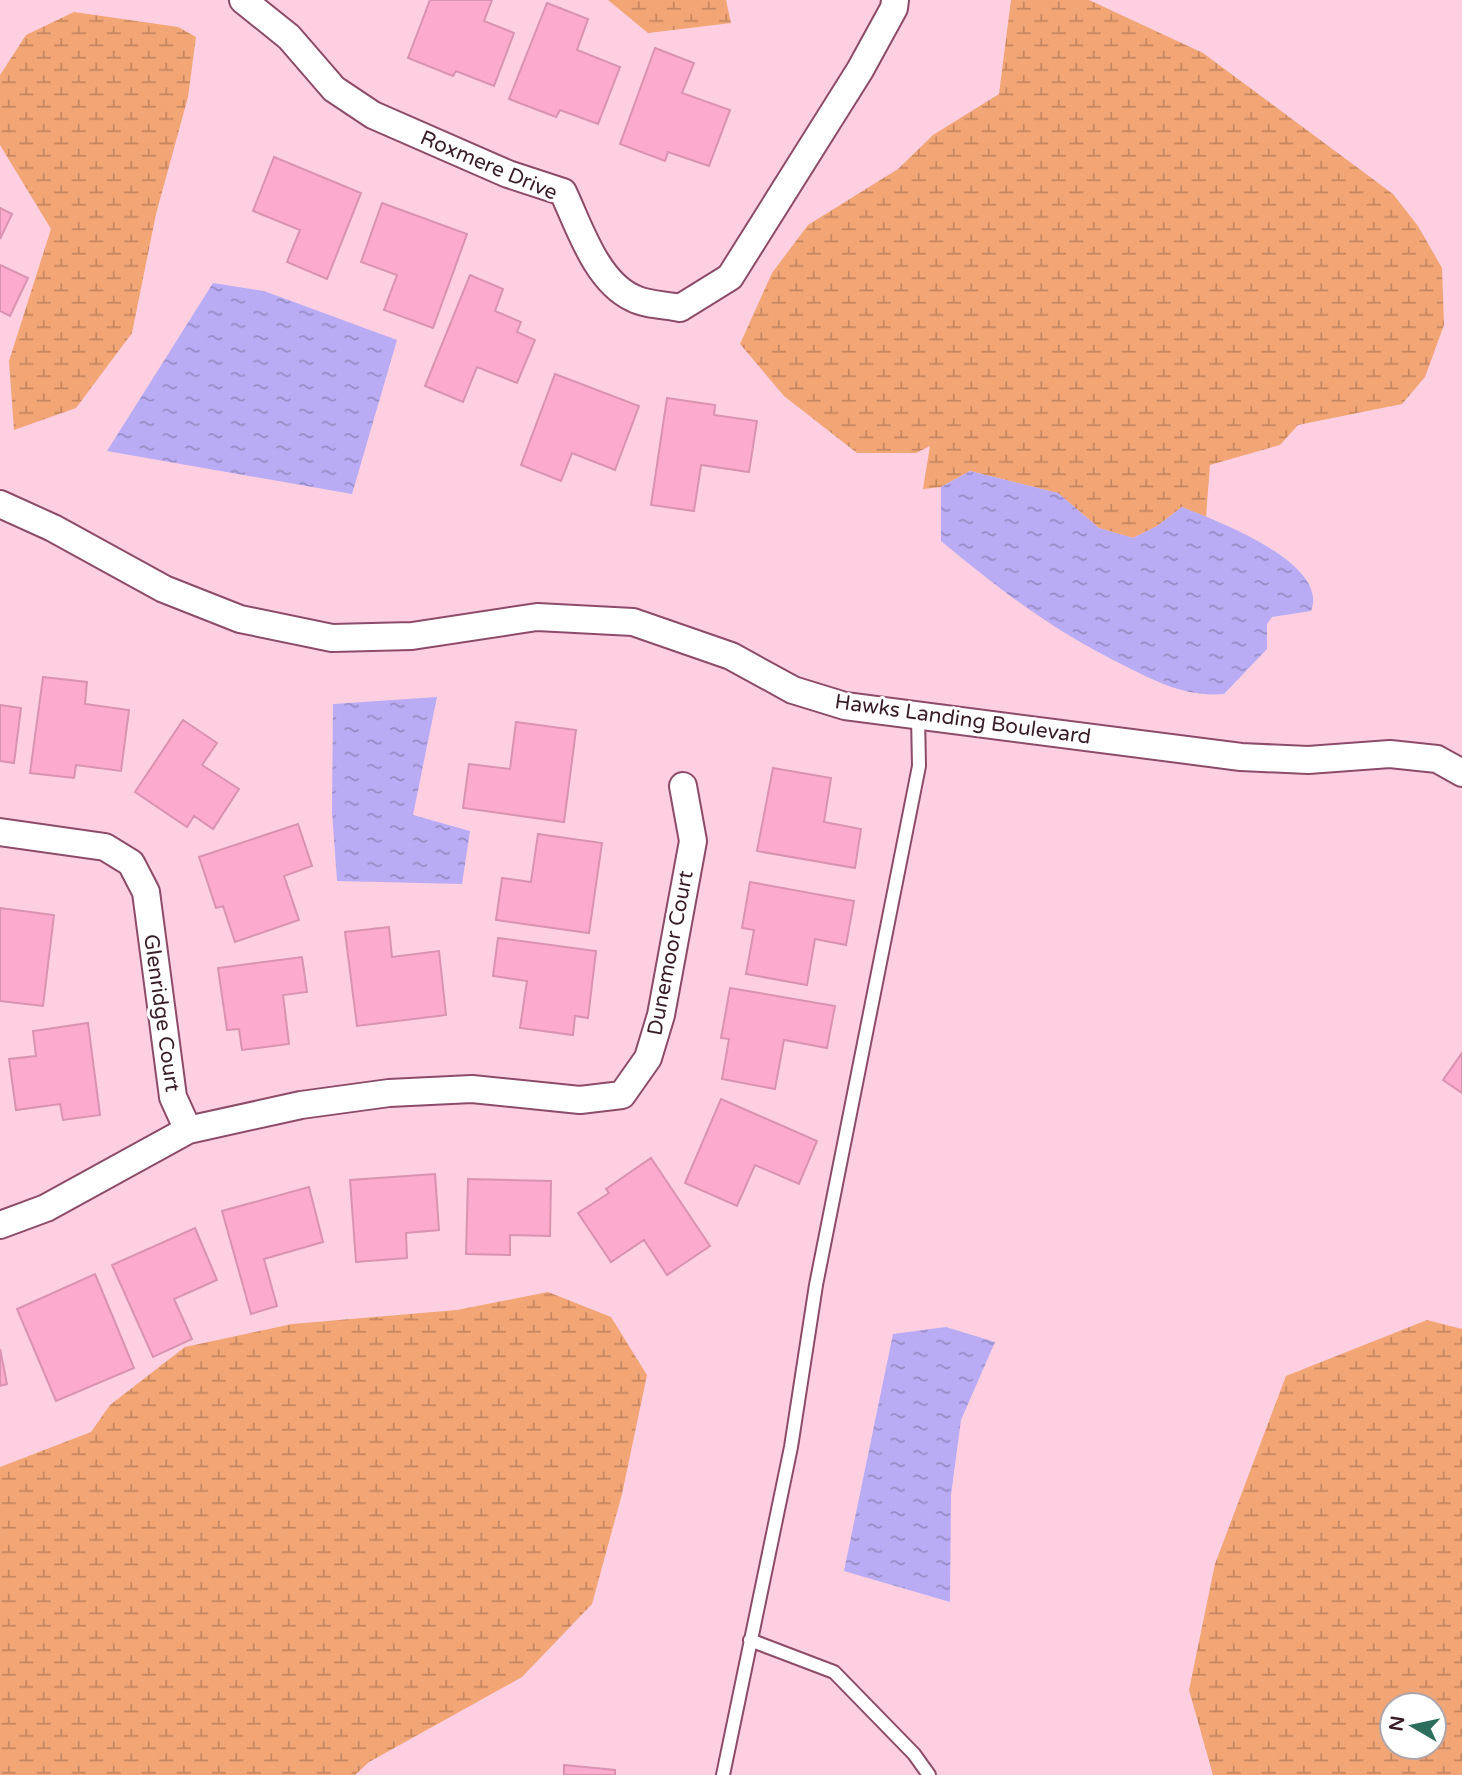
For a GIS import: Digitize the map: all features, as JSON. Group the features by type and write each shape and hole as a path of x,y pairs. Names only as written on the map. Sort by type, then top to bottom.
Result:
{"street":[{"name":"Roxmere Drive","path":"243,0 289,37 334,89 373,115 509,174 563,192 592,252 615,287 635,299 681,308 730,276 860,70 894,8 895,0"},
{"name":"Hawks Landing Boulevard","path":"0,504 53,528 164,589 240,619 332,638 412,636 537,617 633,622 731,656 793,690 845,706 1241,757 1308,760 1390,754 1437,759 1462,773"},
{"name":"Dunemoor Court","path":"188,1130 302,1105 389,1093 471,1089 580,1100 622,1095 648,1058 661,1015 693,841 683,786"},
{"name":"Glenridge Court","path":"0,832 105,847 131,863 146,892 173,1097 188,1130"},
{"path":"0,1225 46,1208 188,1130"}],"lane":[{"path":"723,1775 791,1447 816,1285 919,766 918,715"},
{"path":"750,1640 834,1672 914,1754 929,1775"}],"green space":[{"path":"608,0 726,0 731,23 648,33"},
{"path":"1011,0 1089,0 1203,53 1393,194 1418,226 1442,268 1444,325 1425,377 1402,404 1298,425 1280,445 1210,465 1206,517 1182,507 1157,526 1133,538 1099,528 1058,493 970,471 941,487 923,489 930,446 916,453 857,453 784,396 740,344 772,273 808,225 898,169 933,135 999,94"},
{"path":"74,12 178,27 196,37 188,97 156,214 132,333 76,408 14,430 9,361 51,229 0,145 0,75 26,35"},
{"path":"548,1292 611,1317 647,1375 622,1494 592,1604 522,1677 369,1762 355,1775 0,1775 0,1467 91,1432 110,1405 185,1347 292,1324 457,1310"},
{"path":"1427,1320 1462,1329 1462,1775 1213,1775 1189,1690 1215,1564 1286,1376"}],"water":[{"path":"213,283 264,291 397,340 352,494 107,451"},
{"path":"970,471 1058,493 1099,528 1133,538 1157,526 1182,507 1243,533 1288,561 1304,576 1312,593 1311,611 1272,617 1267,624 1267,649 1224,694 1185,691 1162,683 1100,653 1052,625 941,541 941,487"},
{"path":"437,697 413,815 470,831 462,884 337,881 332,811 333,704"},
{"path":"946,1327 995,1342 961,1420 951,1495 950,1602 844,1571 893,1334"}],"building":[{"path":"430,0 492,0 484,21 514,33 494,86 456,71 453,76 408,58"},
{"path":"547,3 588,19 577,50 620,67 598,124 560,110 556,117 509,99"},
{"path":"655,48 694,63 682,93 730,110 709,166 668,152 665,161 620,144"},
{"path":"274,157 361,193 327,279 287,262 300,230 253,211"},
{"path":"382,203 467,234 433,328 384,310 397,275 361,262"},
{"path":"0,208 12,214 0,239"},
{"path":"0,265 28,278 10,316 0,311"},
{"path":"470,275 503,289 495,311 521,322 517,332 535,340 517,383 477,367 463,402 425,386"},
{"path":"555,374 639,406 615,470 572,453 561,481 521,465"},
{"path":"667,398 715,405 714,415 757,421 749,472 701,465 694,511 651,505"},
{"path":"43,677 87,682 85,704 129,710 121,771 76,765 74,778 30,773"},
{"path":"0,705 21,708 14,763 0,761"},
{"path":"183,720 217,743 202,765 239,789 213,829 194,816 187,827 135,792"},
{"path":"516,722 576,730 564,822 463,808 469,764 510,769"},
{"path":"773,768 831,778 824,822 861,829 855,868 757,851"},
{"path":"298,824 312,866 284,876 299,920 235,942 223,906 216,908 199,857"},
{"path":"538,834 602,843 589,933 496,920 502,878 531,882"},
{"path":"750,882 854,901 846,945 815,939 807,985 746,974 754,930 742,928"},
{"path":"0,908 54,915 43,1006 0,1001"},
{"path":"389,927 392,957 439,951 446,1015 357,1026 345,932"},
{"path":"498,938 596,951 588,1018 575,1016 573,1035 520,1028 527,981 493,976"},
{"path":"302,957 307,992 283,995 289,1044 242,1050 239,1029 227,1030 218,968"},
{"path":"730,988 835,1006 827,1048 784,1040 775,1089 722,1079 729,1039 721,1038"},
{"path":"88,1023 100,1115 63,1120 60,1104 16,1110 9,1059 36,1056 33,1031"},
{"path":"1462,1053 1462,1093 1443,1080"},
{"path":"721,1099 817,1141 799,1184 755,1165 737,1206 685,1183"},
{"path":"651,1158 710,1246 667,1275 644,1240 611,1262 578,1213 609,1193 606,1189"},
{"path":"435,1174 439,1230 406,1233 407,1258 356,1262 350,1180"},
{"path":"468,1179 551,1181 550,1236 510,1235 510,1255 466,1254"},
{"path":"309,1187 323,1242 264,1259 277,1306 251,1314 222,1211"},
{"path":"195,1228 217,1280 174,1299 192,1339 153,1357 112,1265"},
{"path":"95,1274 134,1368 56,1401 17,1309"},
{"path":"0,1349 7,1384 0,1386"},
{"path":"564,1765 615,1770 615,1775 564,1775"}]}
